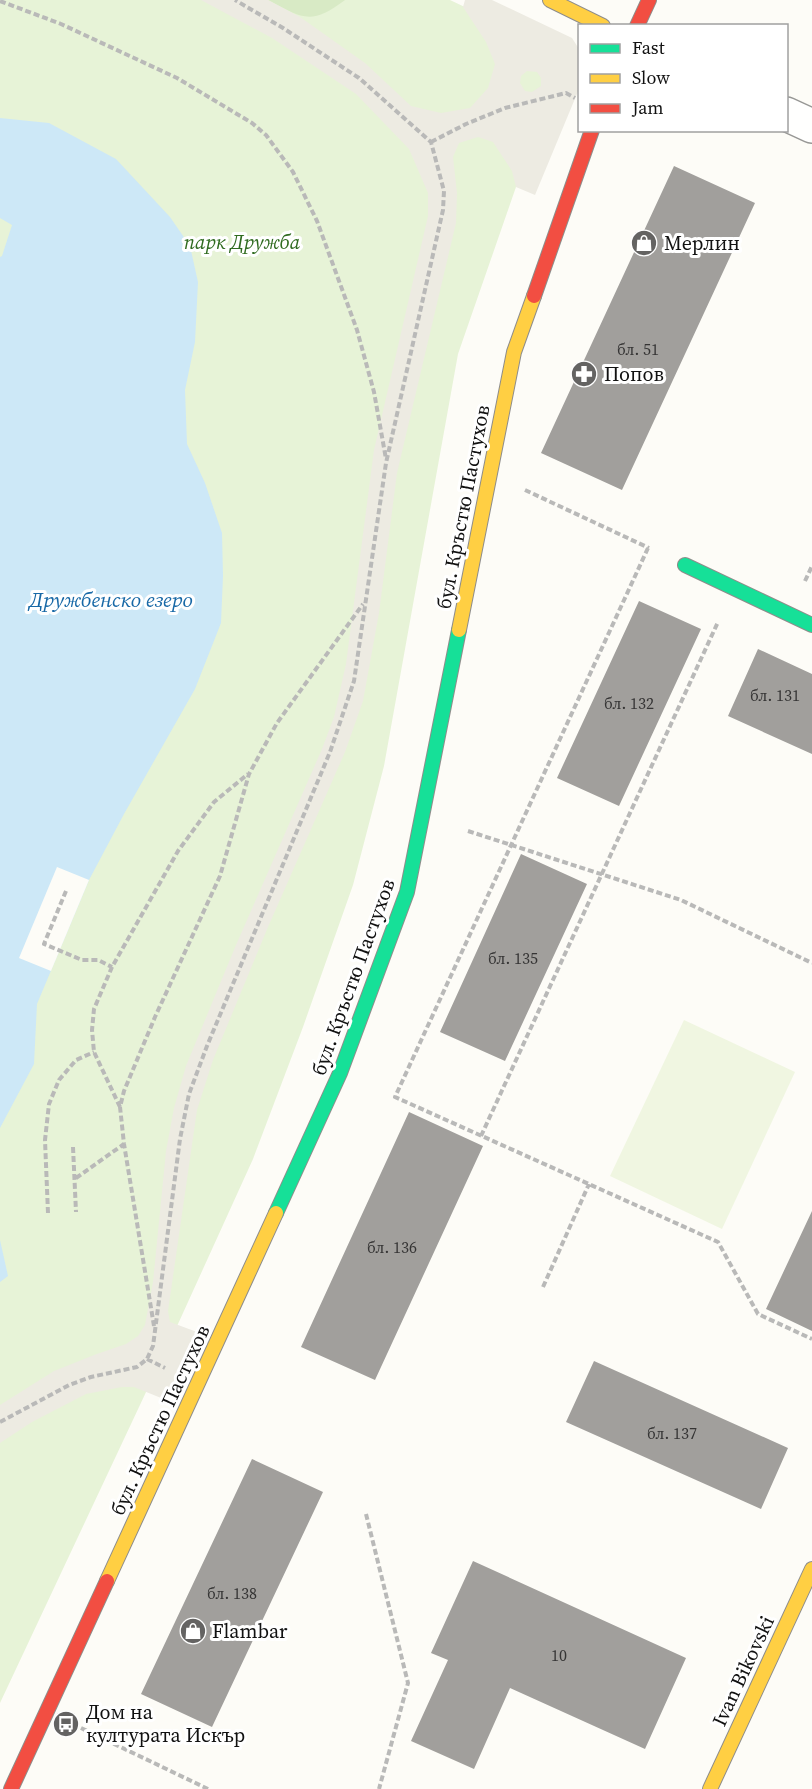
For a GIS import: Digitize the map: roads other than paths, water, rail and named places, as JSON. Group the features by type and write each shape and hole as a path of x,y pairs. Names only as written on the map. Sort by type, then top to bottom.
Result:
{"street":[{"path":"550,0 599,24"},
{"path":"638,24 649,0"},
{"path":"788,115 812,126"},
{"name":"бул. Кръстю Пастухов","path":"11,1789 340,1073 407,892 514,352 591,132"},
{"path":"685,565 812,625"},
{"name":"Ivan Bikovski","path":"710,1789 812,1569"}],"water":[{"name":"Дружбенско езеро","path":"0,118 49,123 116,159 170,217 190,246 198,282 195,342 185,390 187,444 205,483 222,533 223,576 221,623 195,689 89,880 37,1004 34,1064 0,1128 0,257 12,225 0,218"},
{"path":"0,1240 8,1276 0,1282"}],"place":[{"name":"Мерлин","path":"644,243"},
{"name":"Попов","path":"584,374"},
{"name":"Flambar","path":"193,1631"},
{"name":"Дом на културата Искър","path":"66,1724"}],"park label":[{"name":"парк Дружба","path":"242,242"}]}
